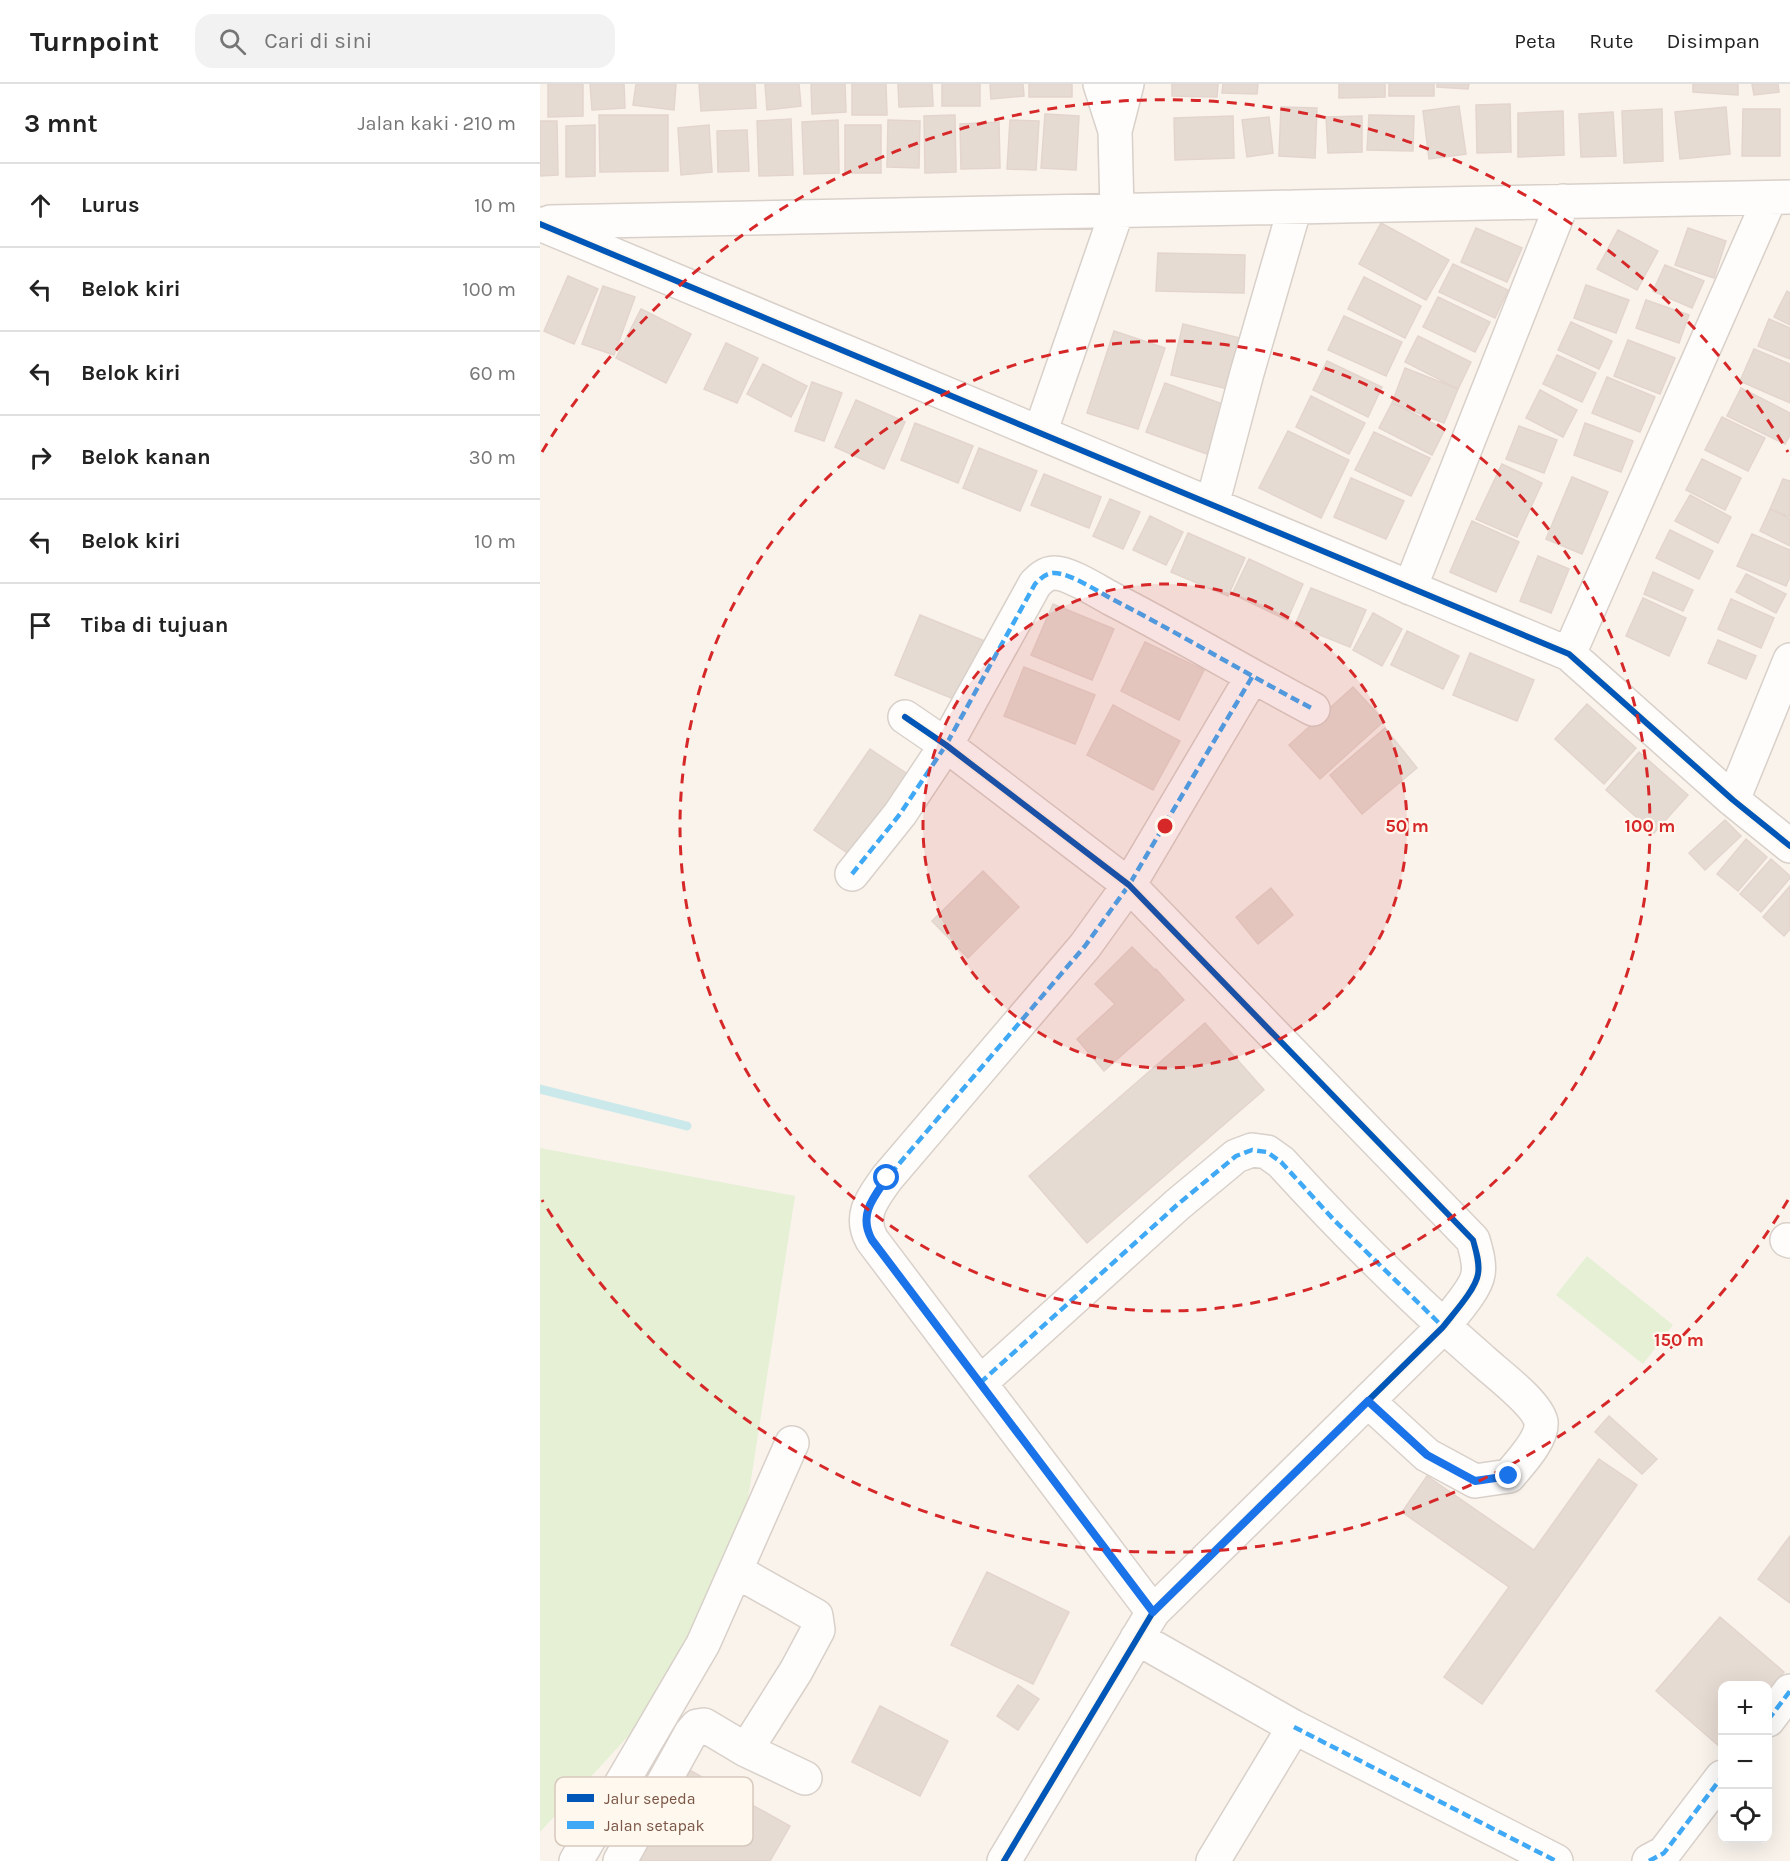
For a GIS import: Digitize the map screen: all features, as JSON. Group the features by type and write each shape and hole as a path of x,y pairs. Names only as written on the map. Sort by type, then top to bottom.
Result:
{"street":[{"path":"1100,84 1115,131"},
{"path":"1040,433 1117,211 1115,131 1127,84"},
{"path":"540,224 1780,197 1569,654"},
{"path":"1410,588 1563,201"},
{"path":"1212,505 1295,207"},
{"path":"540,224 1569,654 1733,800 1790,846"},
{"path":"852,874 900,814 946,745 1035,584 1042,576 1052,572 1072,579 1163,626 1313,709"},
{"path":"1733,800 1790,660"},
{"path":"1252,677 1129,885 1085,946 887,1178 869,1206 866,1227 872,1240 980,1383 1145,1625 1294,1727 1556,1861"},
{"path":"905,717 946,745 1129,885 1473,1240 1478,1258 1478,1276 1466,1298 1443,1327 1145,1625 1004,1861"},
{"path":"980,1383 1177,1205 1236,1156 1252,1150 1267,1152 1281,1162 1374,1260 1443,1327 1532,1405 1541,1423 1537,1441 1509,1476 1475,1481 1427,1455 1368,1401"},
{"path":"626,1777 704,1644 792,1443"},
{"path":"736,1571 816,1616 818,1630 796,1671 746,1750"},
{"path":"1772,1714 1790,1691"},
{"path":"666,1777 690,1733 697,1726 704,1725 746,1750 805,1778"},
{"path":"1213,1861 1294,1727"},
{"path":"1649,1861 1664,1853 1718,1782"},
{"path":"576,1861 585,1846"},
{"path":"620,1861 628,1846"}],"green space":[{"path":"540,1148 795,1196 728,1628 591,1777 555,1777 555,1816 540,1832"},
{"path":"1587,1256 1673,1325 1643,1364 1556,1295"}],"building":[{"path":"548,84 583,84 583,116 548,117"},
{"path":"590,84 624,84 625,108 592,110"},
{"path":"636,84 676,84 674,110 633,105"},
{"path":"699,84 755,84 756,108 701,111"},
{"path":"765,84 799,84 801,106 767,110"},
{"path":"811,84 845,84 846,112 812,114"},
{"path":"852,84 886,84 887,115 852,115"},
{"path":"898,84 932,84 933,106 899,107"},
{"path":"942,84 980,84 980,106 942,106"},
{"path":"990,84 1023,84 1024,96 991,99"},
{"path":"1029,84 1072,84 1072,97 1029,97"},
{"path":"1172,84 1218,84 1217,97 1172,96"},
{"path":"1223,84 1258,84 1257,94 1222,93"},
{"path":"1339,84 1385,84 1385,97 1339,98"},
{"path":"1389,84 1434,84 1434,96 1389,96"},
{"path":"1437,84 1469,84 1468,89 1437,87"},
{"path":"1693,84 1738,84 1738,95 1693,92"},
{"path":"1752,84 1778,84 1779,92 1754,95"},
{"path":"1510,104 1511,152 1477,153 1476,105"},
{"path":"1459,106 1466,154 1429,159 1423,111"},
{"path":"1281,107 1317,108 1315,158 1279,156"},
{"path":"1726,107 1730,154 1680,159 1675,112"},
{"path":"1662,109 1663,161 1624,163 1622,111"},
{"path":"1743,109 1780,109 1780,156 1742,156"},
{"path":"1563,111 1564,155 1518,157 1518,113"},
{"path":"1613,112 1616,156 1581,157 1579,114"},
{"path":"1045,114 1079,116 1076,170 1041,168"},
{"path":"599,115 668,115 668,171 600,172"},
{"path":"955,115 956,172 925,173 924,116"},
{"path":"1369,115 1414,116 1413,151 1367,150"},
{"path":"1233,116 1234,158 1175,160 1174,118"},
{"path":"1362,116 1362,152 1328,153 1326,117"},
{"path":"1269,117 1273,153 1247,157 1242,120"},
{"path":"791,119 793,175 759,176 757,121"},
{"path":"838,120 839,173 804,174 802,122"},
{"path":"888,120 920,121 919,168 887,167"},
{"path":"1010,120 1039,121 1036,170 1007,169"},
{"path":"540,121 557,121 558,175 540,176"},
{"path":"999,122 1000,168 961,169 960,124"},
{"path":"595,125 595,176 566,177 566,126"},
{"path":"709,125 712,172 681,175 678,128"},
{"path":"845,125 881,125 881,173 845,173"},
{"path":"747,130 749,171 718,172 717,131"},
{"path":"1381,223 1449,260 1426,300 1359,264"},
{"path":"1476,228 1522,248 1507,282 1461,262"},
{"path":"1688,228 1726,241 1714,278 1675,265"},
{"path":"1618,230 1658,251 1637,290 1597,269"},
{"path":"1158,253 1245,255 1244,293 1156,291"},
{"path":"1453,264 1508,290 1495,318 1439,292"},
{"path":"1665,265 1704,281 1692,308 1653,291"},
{"path":"568,276 598,289 574,344 544,331"},
{"path":"1364,277 1421,306 1405,338 1348,309"},
{"path":"1586,285 1629,300 1616,333 1574,318"},
{"path":"603,286 635,297 614,355 582,344"},
{"path":"1787,291 1790,293 1790,325 1774,317"},
{"path":"1438,297 1490,322 1475,352 1423,327"},
{"path":"1646,300 1689,315 1679,343 1636,328"},
{"path":"641,309 691,334 666,383 616,358"},
{"path":"1344,316 1402,342 1386,376 1328,350"},
{"path":"1769,319 1790,328 1790,359 1758,346"},
{"path":"1571,322 1612,341 1599,369 1558,350"},
{"path":"1183,324 1244,339 1232,390 1171,375"},
{"path":"1114,331 1165,348 1138,429 1087,413"},
{"path":"1418,336 1471,362 1458,389 1405,362"},
{"path":"1628,340 1675,358 1660,394 1614,376"},
{"path":"726,343 758,358 737,403 704,389"},
{"path":"1754,349 1790,364 1790,403 1740,381"},
{"path":"1557,355 1596,373 1582,402 1543,384"},
{"path":"1327,361 1382,387 1368,417 1313,390"},
{"path":"763,364 807,386 791,417 747,394"},
{"path":"1405,368 1458,389 1444,423 1392,403"},
{"path":"1607,377 1655,397 1640,432 1592,413"},
{"path":"812,382 842,393 824,441 795,431"},
{"path":"1165,383 1225,405 1207,454 1146,432"},
{"path":"1741,388 1790,413 1790,435 1785,444 1727,416"},
{"path":"1540,390 1577,410 1563,437 1526,418"},
{"path":"1311,396 1365,423 1349,454 1296,427"},
{"path":"856,400 905,422 884,469 835,447"},
{"path":"1392,403 1445,429 1432,455 1379,428"},
{"path":"1722,417 1765,438 1748,471 1705,450"},
{"path":"915,423 973,446 958,483 901,460"},
{"path":"1585,423 1633,441 1621,472 1574,455"},
{"path":"1519,426 1557,440 1544,473 1506,459"},
{"path":"1288,431 1349,460 1321,518 1259,488"},
{"path":"1374,432 1430,458 1411,496 1355,470"},
{"path":"979,448 1037,471 1020,511 963,488"},
{"path":"1702,459 1741,478 1725,510 1686,490"},
{"path":"1502,464 1542,483 1517,537 1476,519"},
{"path":"1044,474 1101,497 1089,528 1031,505"},
{"path":"1572,477 1608,492 1582,554 1546,539"},
{"path":"1351,478 1404,501 1386,539 1334,517"},
{"path":"1783,479 1790,481 1790,517 1770,509"},
{"path":"1690,495 1731,517 1718,543 1675,521"},
{"path":"1110,499 1140,512 1123,549 1093,536"},
{"path":"1770,509 1790,519 1790,546 1760,531"},
{"path":"1150,516 1183,532 1166,565 1133,550"},
{"path":"1472,521 1519,542 1496,592 1450,572"},
{"path":"1670,530 1713,551 1699,579 1656,558"},
{"path":"1188,533 1245,558 1228,596 1171,572"},
{"path":"1752,534 1790,550 1790,577 1786,586 1737,566"},
{"path":"1538,556 1569,569 1551,613 1520,601"},
{"path":"1249,559 1303,584 1287,620 1232,594"},
{"path":"1653,572 1693,590 1683,611 1644,594"},
{"path":"1746,574 1786,594 1776,613 1736,592"},
{"path":"1311,588 1366,610 1350,647 1295,625"},
{"path":"1643,598 1686,618 1669,656 1626,636"},
{"path":"1731,599 1774,618 1761,648 1718,629"},
{"path":"1053,604 1114,629 1092,680 1031,655"},
{"path":"1373,613 1402,629 1382,666 1353,650"},
{"path":"920,615 987,642 961,702 895,675"},
{"path":"1407,631 1459,656 1443,689 1391,665"},
{"path":"1718,640 1756,656 1746,679 1708,663"},
{"path":"1145,642 1204,670 1179,720 1121,691"},
{"path":"1470,653 1534,680 1517,721 1453,695"},
{"path":"1024,667 1095,695 1075,744 1004,716"},
{"path":"1353,687 1384,721 1320,779 1289,745"},
{"path":"1587,704 1636,748 1604,784 1555,739"},
{"path":"1113,705 1180,741 1153,790 1087,755"},
{"path":"1385,728 1417,768 1362,814 1330,775"},
{"path":"870,749 912,777 856,859 814,830"},
{"path":"1639,752 1688,795 1654,833 1606,790"},
{"path":"1725,820 1741,836 1705,870 1689,853"},
{"path":"1746,839 1767,857 1738,891 1717,874"},
{"path":"1771,859 1790,878 1761,912 1740,894"},
{"path":"983,871 1019,907 968,958 932,921"},
{"path":"1790,886 1790,929 1784,936 1763,917"},
{"path":"1271,888 1293,915 1258,944 1236,917"},
{"path":"1132,947 1184,1000 1104,1071 1077,1039 1115,1004 1095,984"},
{"path":"1205,1023 1264,1090 1087,1243 1029,1176"},
{"path":"1609,1416 1657,1459 1642,1474 1595,1432"},
{"path":"1599,1459 1637,1485 1482,1704 1444,1677 1509,1587 1402,1512 1427,1476 1534,1550"},
{"path":"1790,1536 1790,1603 1758,1579"},
{"path":"987,1572 1069,1612 1033,1684 951,1645"},
{"path":"1720,1617 1784,1672 1772,1686 1772,1681 1718,1681 1718,1745 1656,1691"},
{"path":"1018,1685 1039,1699 1018,1730 997,1716"},
{"path":"880,1706 948,1741 920,1796 852,1762"},
{"path":"684,1767 702,1777 678,1777"},
{"path":"753,1805 790,1826 770,1861 631,1861 639,1846 753,1846"}],"waterway":[{"path":"540,1089 687,1126"}],"marked path":[{"path":"852,874 900,814 946,745 1035,584 1048,574 1068,576 1083,583 1313,709"},
{"path":"1153,1612 872,1240 866,1223 872,1200 887,1178 1085,946 1129,885 1252,677"},
{"path":"980,1383 1177,1205 1236,1156 1252,1150 1267,1152 1281,1162 1334,1220 1443,1327"},
{"path":"1772,1715 1790,1691"},
{"path":"1294,1727 1556,1861"},
{"path":"1649,1861 1664,1853 1718,1782"}],"cycle path":[{"path":"540,224 1569,654 1733,800 1790,846"},
{"path":"905,717 946,745 1129,885 1473,1240 1478,1266 1478,1274 1473,1287 1443,1327 1153,1612 1004,1861"}],"route":[{"path":"887,1178 869,1206 866,1227 872,1240 1153,1612 1368,1401 1427,1455 1475,1481 1509,1476"}]}
